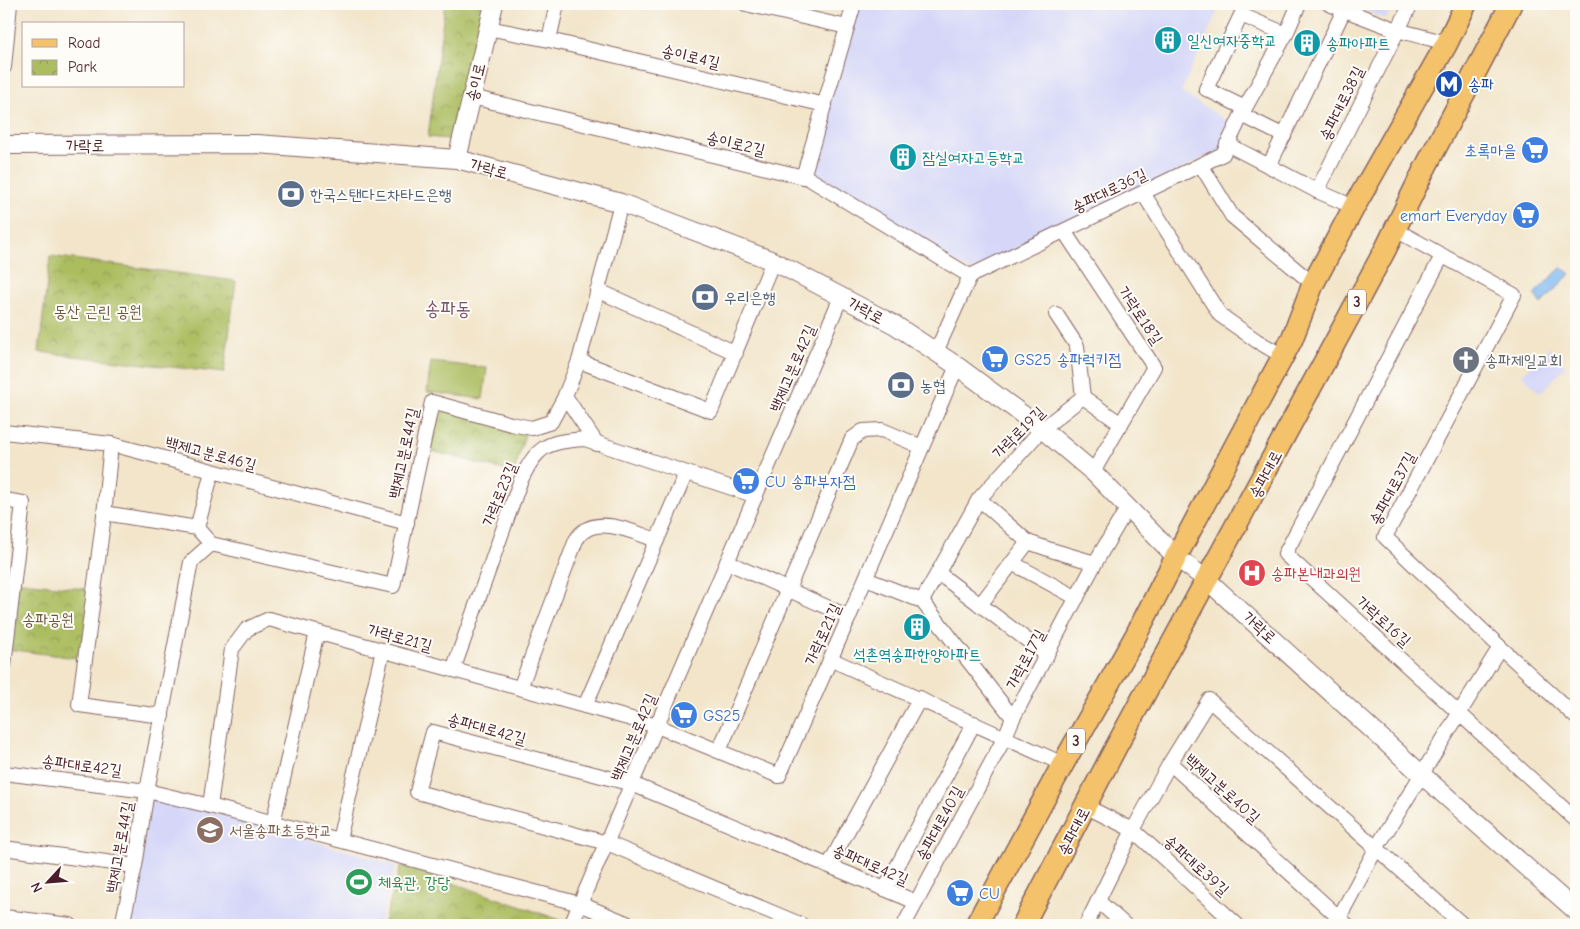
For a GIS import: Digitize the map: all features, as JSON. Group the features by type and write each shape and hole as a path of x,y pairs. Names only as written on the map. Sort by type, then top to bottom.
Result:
{"main road":[{"path":"1447,43 1466,4"},
{"name":"3","path":"976,925 1063,764 1135,637 1292,339 1313,284 1354,207 1447,43 1474,4"},
{"name":"송파대로","path":"1023,925 1085,806 1380,259 1422,172 1506,12 1518,4"}],"street":[{"path":"4,66 10,4"},
{"name":"송이로","path":"457,159 494,4"},
{"path":"549,40 557,4"},
{"path":"746,4 847,27"},
{"path":"803,177 854,4"},
{"name":"송파대로36길","path":"970,276 1223,154 1286,34 1299,4"},
{"path":"1329,4 1397,30 1447,43"},
{"name":"송파대로38길","path":"1317,191 1411,4"},
{"path":"1269,166 1344,10"},
{"path":"1284,136 1206,89 1241,15 1286,34"},
{"name":"송이로4길","path":"488,28 549,40 825,105"},
{"name":"송이로2길","path":"472,97 808,178 970,276"},
{"name":"가락로","path":"4,145 257,144 457,159 621,203 772,261 895,325 957,366 1042,429 1093,472 1176,557 1207,580 1422,776 1576,911"},
{"path":"1227,144 1317,191 1354,207"},
{"path":"1201,165 1232,216 1313,284"},
{"path":"1143,193 1220,315 1257,341 1283,356"},
{"name":"백제고분로44길","path":"122,925 135,866 147,791 191,562 211,544 394,586 432,402 532,428 551,422 565,396 578,361 621,203"},
{"name":"송파대로37길","path":"1394,229 1514,295 1385,537 1576,717"},
{"name":"가락로18길","path":"1064,231 1154,367 1093,472"},
{"name":"가락로16길","path":"1442,256 1285,554 1576,820"},
{"path":"578,361 711,410 736,353 772,261"},
{"path":"936,352 970,276"},
{"path":"597,290 736,353"},
{"name":"백제고분로42길","path":"571,925 841,297"},
{"path":"1056,314 1077,346 1083,397 1121,424"},
{"name":"가락로21길","path":"210,806 232,649 247,629 269,619 657,726 778,776 849,618 957,366"},
{"path":"565,396 597,444"},
{"name":"가락로19길","path":"922,601 979,499 1042,429 1083,397"},
{"path":"719,751 852,439 863,431 882,430 922,446"},
{"name":"백제고분로46길","path":"4,432 110,444 407,523"},
{"name":"가락로23길","path":"453,670 520,482 528,464 541,450 558,441 585,439 756,496"},
{"path":"110,444 104,514 78,705 162,716"},
{"path":"197,528 212,472"},
{"path":"585,706 686,473"},
{"path":"979,499 1028,542 1095,563"},
{"path":"4,500 23,503 4,665"},
{"name":"가락로17길","path":"1005,737 1013,718 1095,563 1128,507"},
{"path":"104,514 197,528 211,544"},
{"path":"520,688 576,540 583,531 610,525 657,540"},
{"path":"980,605 1028,542"},
{"path":"727,562 849,618"},
{"path":"1012,563 1077,598"},
{"path":"938,573 1047,655"},
{"path":"866,579 922,601 1013,718"},
{"path":"273,823 317,632"},
{"path":"1422,776 1500,647"},
{"path":"339,840 383,650"},
{"path":"830,659 974,722 1063,764"},
{"path":"829,865 920,698"},
{"name":"백제고분로40길","path":"1422,776 1377,848 1340,923 1170,763 1209,700 1377,848 1464,925"},
{"name":"송파대로40길","path":"885,888 974,722"},
{"name":"송파대로42길","path":"802,925 607,843 418,792 433,732 632,784 916,902"},
{"name":"송파대로40길","path":"904,925 1005,737"},
{"path":"1086,925 1133,830 1170,763"},
{"name":"송파대로42길","path":"4,773 147,791 210,806 580,904 632,925"},
{"name":"송파대로39길","path":"1085,806 1133,830 1237,925"},
{"path":"4,848 135,866"},
{"path":"1098,901 1125,925"},
{"path":"4,917 70,925"}],"shaded area":[{"path":"857,4 1221,4 1181,92 1234,125 1223,149 970,271 809,174"},
{"path":"1348,4 1395,4 1386,19"},
{"path":"1549,348 1566,366 1540,393 1522,375"},
{"name":"서울송파초등학교","path":"152,795 396,865 379,925 128,925"}],"green space":[{"path":"445,4 489,4 457,140 428,137"},
{"name":"동산 근린 공원","path":"50,256 236,281 224,373 39,352"},
{"path":"431,362 487,368 483,399 427,392"},
{"path":"436,408 526,431 514,473 428,450"},
{"name":"송파공원","path":"13,581 94,590 85,659 6,649"},
{"path":"401,865 563,921 562,925 383,925"}],"water":[{"path":"1562,267 1570,274 1541,304 1534,294"}],"place":[{"name":"일신여자중학교","path":"1168,40"},
{"name":"송파아파트","path":"1307,43"},
{"name":"송파","path":"1449,84"},
{"name":"초록마을","path":"1535,150"},
{"name":"잠실여자고등학교","path":"903,157"},
{"name":"한국스탠다드차타드은행","path":"291,194"},
{"name":"emart Everyday","path":"1526,215"},
{"name":"우리은행","path":"705,297"},
{"name":"GS25 송파럭키점","path":"995,359"},
{"name":"송파제일교회","path":"1466,360"},
{"name":"농협","path":"901,385"},
{"name":"CU 송파부자점","path":"746,481"},
{"name":"송파본내과의원","path":"1252,573"},
{"name":"석촌역송파한양아파트","path":"917,627"},
{"name":"GS25","path":"684,715"},
{"name":"서울송파초등학교","path":"210,830"},
{"name":"체육관, 강당","path":"359,882"},
{"name":"CU","path":"960,893"}],"district":[{"name":"송파동","path":"448,308"}]}
